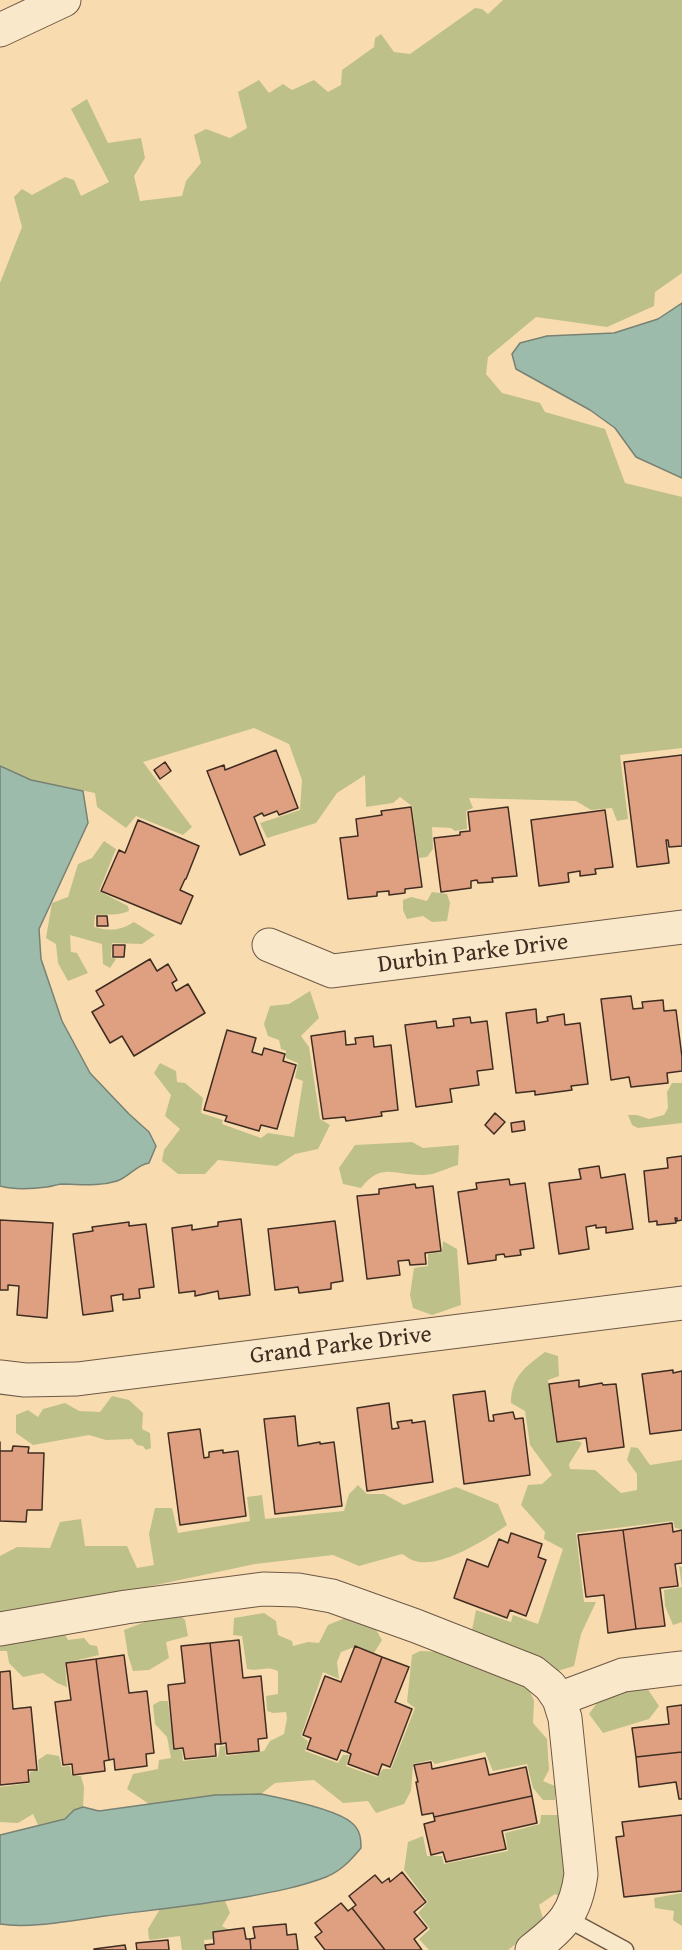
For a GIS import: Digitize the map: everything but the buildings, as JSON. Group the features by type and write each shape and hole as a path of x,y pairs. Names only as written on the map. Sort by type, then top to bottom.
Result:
{"street":[{"path":"0,30 64,0"},
{"name":"Durbin Parke Drive","path":"269,945 332,971 682,927"},
{"name":"Grand Parke Drive","path":"0,1377 26,1380 77,1379 682,1303"},
{"path":"0,1629 137,1605 263,1589 298,1590 332,1596 533,1672 550,1686 559,1699 565,1718 581,1874 579,1892 573,1909 557,1931 532,1950"},
{"path":"559,1699 623,1675 682,1668"}],"lane":[{"path":"566,1918 625,1950"}],"green space":[{"path":"503,0 682,0 682,273 655,292 654,306 607,327 536,317 488,357 486,374 502,393 540,403 545,412 605,429 625,483 682,497 682,748 620,755 628,819 617,821 612,808 591,810 576,801 469,798 473,808 466,811 467,829 455,831 451,828 432,827 433,849 427,857 419,858 412,806 400,797 393,803 366,807 365,775 337,793 316,823 267,838 260,823 300,810 302,780 289,744 254,728 143,762 192,827 183,835 136,816 126,828 97,807 95,793 31,780 0,766 0,283 22,227 14,197 22,189 32,195 65,177 74,180 81,196 109,182 71,109 87,99 108,143 141,138 145,158 134,176 140,201 182,196 186,181 201,163 194,135 206,129 230,138 247,128 238,92 259,80 269,93 283,84 292,90 314,80 328,92 341,85 342,70 374,47 375,38 381,34 394,52 410,54 475,8 482,9 488,14"},
{"path":"104,841 116,849 99,891 128,906 129,911 95,915 94,927 115,929 134,922 155,935 142,944 112,943 111,957 116,959 110,968 103,964 102,944 70,935 71,952 77,953 88,973 68,981 58,963 56,944 46,938 52,903 68,897 78,864 92,858"},
{"path":"432,892 447,894 450,903 447,921 432,922 423,916 407,919 403,910 403,900 411,897 427,901"},
{"path":"310,991 319,1018 301,1036 309,1047 320,1119 330,1125 318,1149 295,1154 277,1166 218,1160 205,1174 178,1174 162,1161 164,1150 180,1129 165,1116 171,1095 154,1073 160,1063 176,1071 177,1082 185,1083 203,1098 201,1113 223,1120 222,1124 261,1138 268,1133 294,1137 303,1081 295,1078 298,1063 286,1058 286,1051 281,1049 279,1040 268,1036 264,1024 270,1006 289,1004"},
{"path":"672,1083 682,1083 682,1123 638,1128 632,1125 628,1115 649,1119 664,1115 668,1108 667,1092"},
{"path":"412,1142 423,1148 459,1145 458,1165 426,1175 382,1172 368,1180 361,1188 343,1184 339,1168 355,1145"},
{"path":"443,1241 457,1249 461,1305 432,1315 413,1308 410,1295 414,1268 428,1266 428,1254 442,1252"},
{"path":"545,1352 558,1356 559,1376 548,1380 556,1442 578,1441 582,1443 569,1464 570,1469 595,1470 621,1493 637,1490 637,1474 627,1460 631,1447 638,1448 650,1465 682,1460 682,1529 675,1528 673,1521 576,1533 584,1602 596,1602 581,1634 574,1666 551,1673 471,1635 476,1610 511,1622 513,1615 538,1624 563,1549 544,1539 545,1532 521,1505 528,1485 542,1484 552,1475 530,1445 525,1411 511,1403 516,1379 525,1368"},
{"path":"112,1396 129,1400 143,1413 142,1429 150,1433 151,1448 146,1450 132,1439 106,1440 89,1435 33,1445 16,1433 16,1415 28,1410 38,1417 43,1409 65,1403 79,1411 100,1412"},
{"path":"358,1485 367,1494 384,1494 404,1505 456,1487 498,1504 507,1525 463,1551 437,1561 415,1561 402,1554 359,1566 333,1555 255,1564 0,1618 0,1556 17,1547 50,1548 60,1522 81,1519 85,1546 127,1546 137,1568 154,1565 149,1534 155,1508 172,1508 178,1533 250,1521 247,1497 262,1495 265,1519 344,1511 349,1494"},
{"path":"679,1566 682,1567 682,1587"},
{"path":"682,1587 682,1622 673,1625 665,1606 664,1590"},
{"path":"264,1613 276,1621 278,1635 292,1641 293,1646 308,1642 319,1643 328,1625 345,1618 372,1623 382,1640 374,1653 357,1646 341,1652 337,1662 339,1679 323,1672 301,1736 308,1741 305,1751 338,1763 343,1755 349,1755 346,1766 377,1777 383,1769 391,1769 415,1708 407,1702 412,1655 420,1651 443,1652 529,1689 534,1701 533,1723 547,1739 549,1770 543,1781 555,1786 555,1800 543,1800 533,1788 527,1764 493,1771 485,1752 435,1764 431,1760 413,1764 411,1791 404,1804 376,1813 368,1801 343,1803 314,1780 275,1783 261,1794 215,1795 149,1804 127,1789 133,1774 158,1769 159,1760 171,1758 167,1737 155,1724 153,1705 160,1701 168,1701 174,1749 182,1750 183,1761 218,1757 220,1746 225,1746 226,1756 264,1751 270,1741 284,1734 286,1712 267,1711 266,1696 278,1694 278,1671 247,1669 242,1636 233,1635 234,1618"},
{"path":"181,1616 185,1620 188,1636 166,1642 169,1658 149,1670 133,1671 124,1630 155,1618"},
{"path":"65,1634 68,1640 84,1638 90,1645 97,1646 99,1655 65,1663 67,1687 43,1673 23,1677 9,1663 7,1651 0,1651 0,1644"},
{"path":"647,1688 659,1706 649,1719 603,1733 589,1714 602,1696"},
{"path":"47,1754 59,1756 62,1767 70,1766 72,1776 81,1776 84,1787 83,1807 74,1810 65,1819 38,1825 33,1814 18,1823 0,1822 0,1787 30,1783 30,1772 39,1770 38,1760"},
{"path":"541,1815 560,1815 568,1876 560,1896 555,1894 539,1905 544,1922 508,1950 429,1950 419,1939 430,1929 418,1913 428,1902 404,1870 408,1842 423,1836 427,1856 442,1856 444,1864 508,1851 505,1833 540,1824"},
{"path":"682,1893 682,1926 673,1920 674,1911 655,1908 654,1898"},
{"path":"225,1901 230,1913 222,1926 231,1931 216,1939 204,1940 205,1950 182,1950 180,1936 149,1940 148,1929 160,1909"}],"shaded area":[{"path":"682,303 682,478 636,457 615,428 590,410 516,369 512,354 520,343 547,336 614,333 658,319"},
{"path":"0,766 31,780 83,791 88,823 39,929 41,959 62,1021 90,1073 149,1132 156,1146 149,1163 110,1183 61,1184 29,1189 0,1186"},
{"path":"261,1794 309,1805 345,1818 358,1831 361,1848 345,1865 331,1875 276,1891 52,1923 0,1924 0,1835 65,1819 74,1810 83,1807 99,1811 215,1795"}]}
